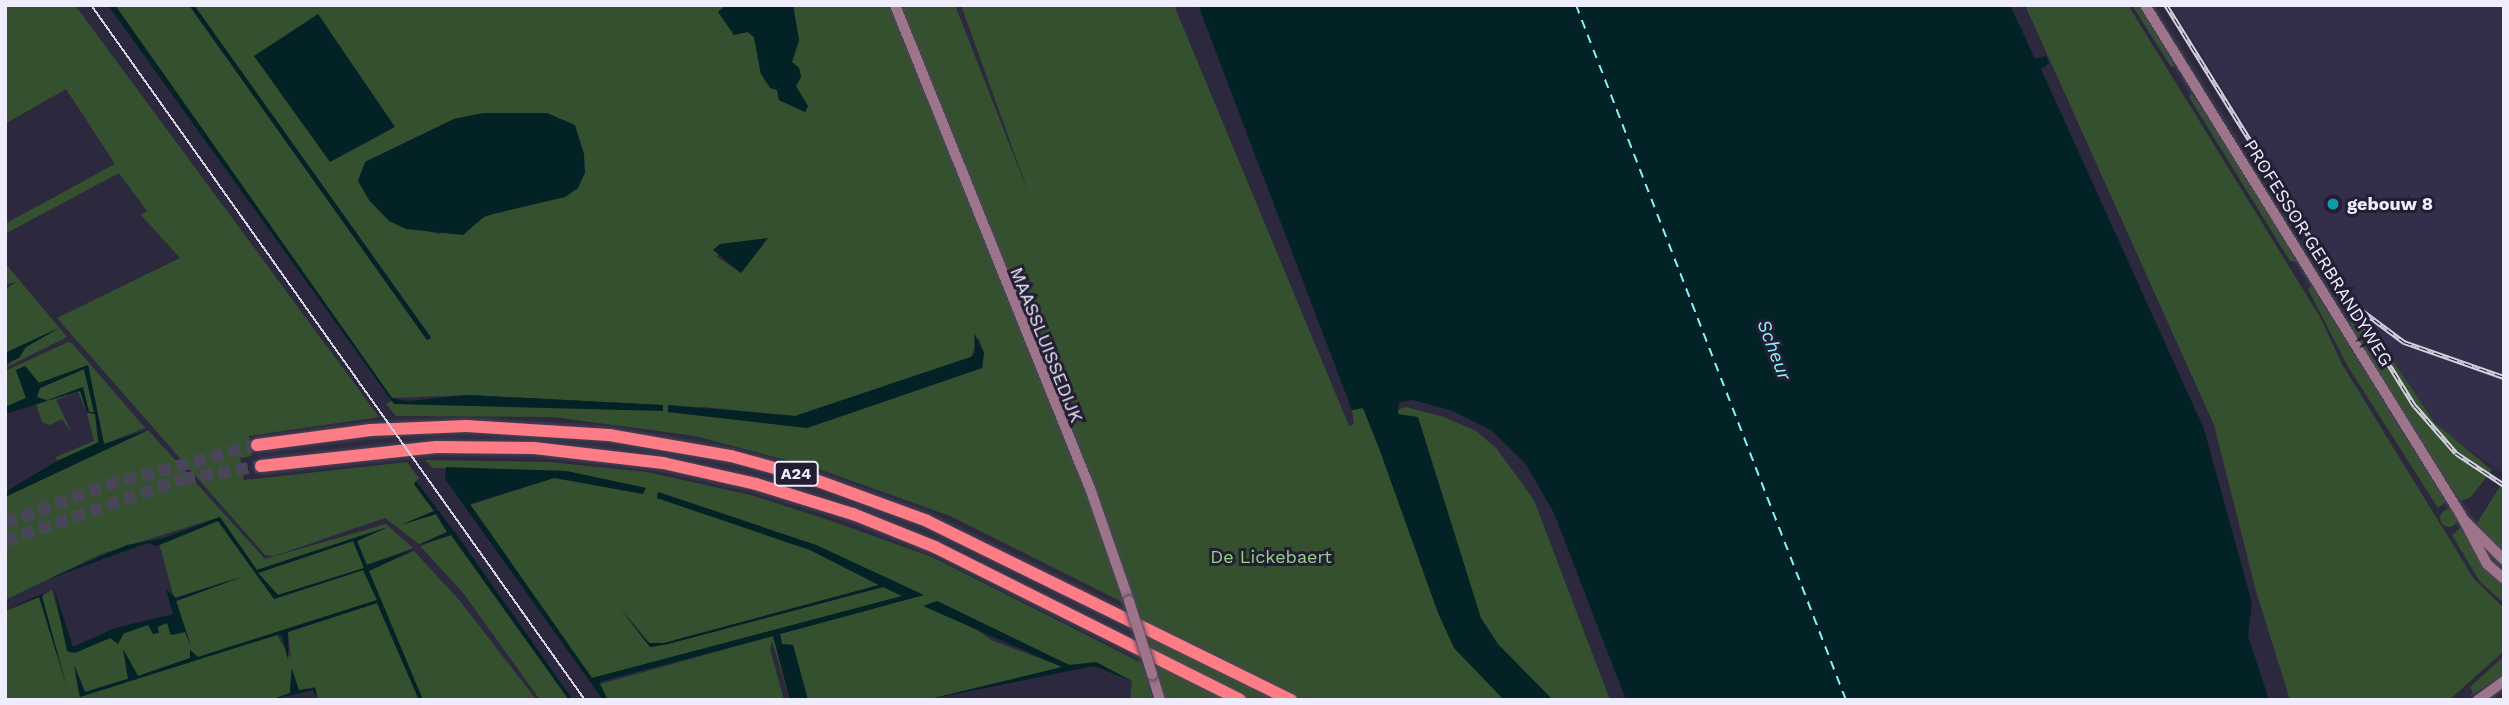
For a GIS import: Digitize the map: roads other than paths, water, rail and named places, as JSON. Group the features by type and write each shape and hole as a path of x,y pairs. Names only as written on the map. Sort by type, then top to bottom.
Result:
{"highway":[{"name":"A24","path":"257,445 371,430 466,426 609,435 731,456 834,485 927,521 1291,700"},
{"name":"A24","path":"261,466 436,447 534,448 663,463 757,484 853,514 935,547 1240,700"}],"street":[{"name":"MAASSLUISSEDIJK","path":"895,5 1091,491 1160,700"},
{"name":"PROFESSOR GERBRANDYWEG","path":"2145,5 2463,518 2487,564 2504,579"},
{"name":"PROFESSOR GERBRANDYWEG","path":"2463,518 2504,560"},
{"path":"2478,700 2504,681"}],"water":[{"path":"108,5 115,5 392,398 408,401 468,395 663,405 663,411 394,404"},
{"path":"189,5 194,5 431,338 427,340"},
{"path":"726,5 793,5 799,40 792,62 799,68 801,77 796,86 808,106 805,112 779,100 777,90 770,88 761,74 754,37 748,32 734,35 718,12"},
{"name":"Scheur","path":"1198,5 2010,5 2035,59 2046,56 2049,63 2041,69 2204,429 2252,603 2248,636 2269,700 1626,700 1554,513 1525,463 1491,430 1453,411 1413,400 1399,402 1398,414 1418,417 1481,618 1498,644 1553,700 1504,700 1454,648 1438,613 1380,451 1363,408 1352,410"},
{"path":"318,14 395,127 330,162 254,56"},
{"path":"484,113 547,113 575,125 584,154 585,173 578,188 565,197 485,216 463,235 406,229 389,221 369,200 358,181 365,162 454,119"},
{"path":"768,238 741,273 713,250 720,244"},
{"path":"59,328 26,347 19,358 5,364 5,353"},
{"path":"974,333 984,353 982,368 807,428 668,412 668,405 795,416 971,357 975,353"},
{"path":"88,365 104,444 148,430 5,497 5,492 57,461 99,442 95,414 87,412 80,391 5,414 5,407 26,398 16,370 25,366 39,383","holes":["84,369 94,412 89,412 83,387 47,401 37,397 40,388"]},
{"path":"446,467 566,471 646,488 643,494 554,478 470,504 592,678 902,596 883,587 650,647 619,606 649,643 664,643 879,585 810,550 657,498 658,492 816,545 924,595 780,634 782,644 793,645 808,700 790,700 773,636 599,682 608,700 603,700 445,479"},
{"path":"416,481 573,700 569,700 451,535 419,545 447,532 436,514 401,525 434,511 414,484"},
{"path":"220,517 257,570 388,527 357,541 367,565 415,549 369,571 423,700 419,700 377,603 288,632 288,660 282,636 277,635 80,697 74,666 85,692 128,679 123,649 138,676 190,658 190,650 198,657 377,600 363,570 274,599 218,521 157,546 147,543 46,580 127,545 161,539","holes":["353,541 364,568 278,595 258,573"]},
{"path":"245,576 176,601 191,646 185,632 171,635 167,623 157,627 159,633 153,634 148,625 124,633 118,644 110,638 75,653 67,651 54,589 73,647 115,628 173,614 166,589 176,598"},
{"path":"44,593 42,596 67,688 39,597 5,611"},
{"path":"937,601 1069,665 1096,662 1132,681 1094,666 926,700 1062,667 923,606"},
{"path":"292,669 299,690 315,688 318,700 313,690 271,700 290,693"}],"tunnel":[{"path":"5,523 107,485 257,445"},
{"path":"5,541 183,479 261,466"}],"tram line":[{"path":"91,5 585,700"}],"railway":[{"path":"2166,5 2415,406 2456,453 2504,485"},
{"path":"2361,310 2404,342 2504,377"}],"place":[{"name":"gebouw 8","path":"2333,204"}],"park label":[{"name":"De Lickebaert","path":"1271,557"}]}
